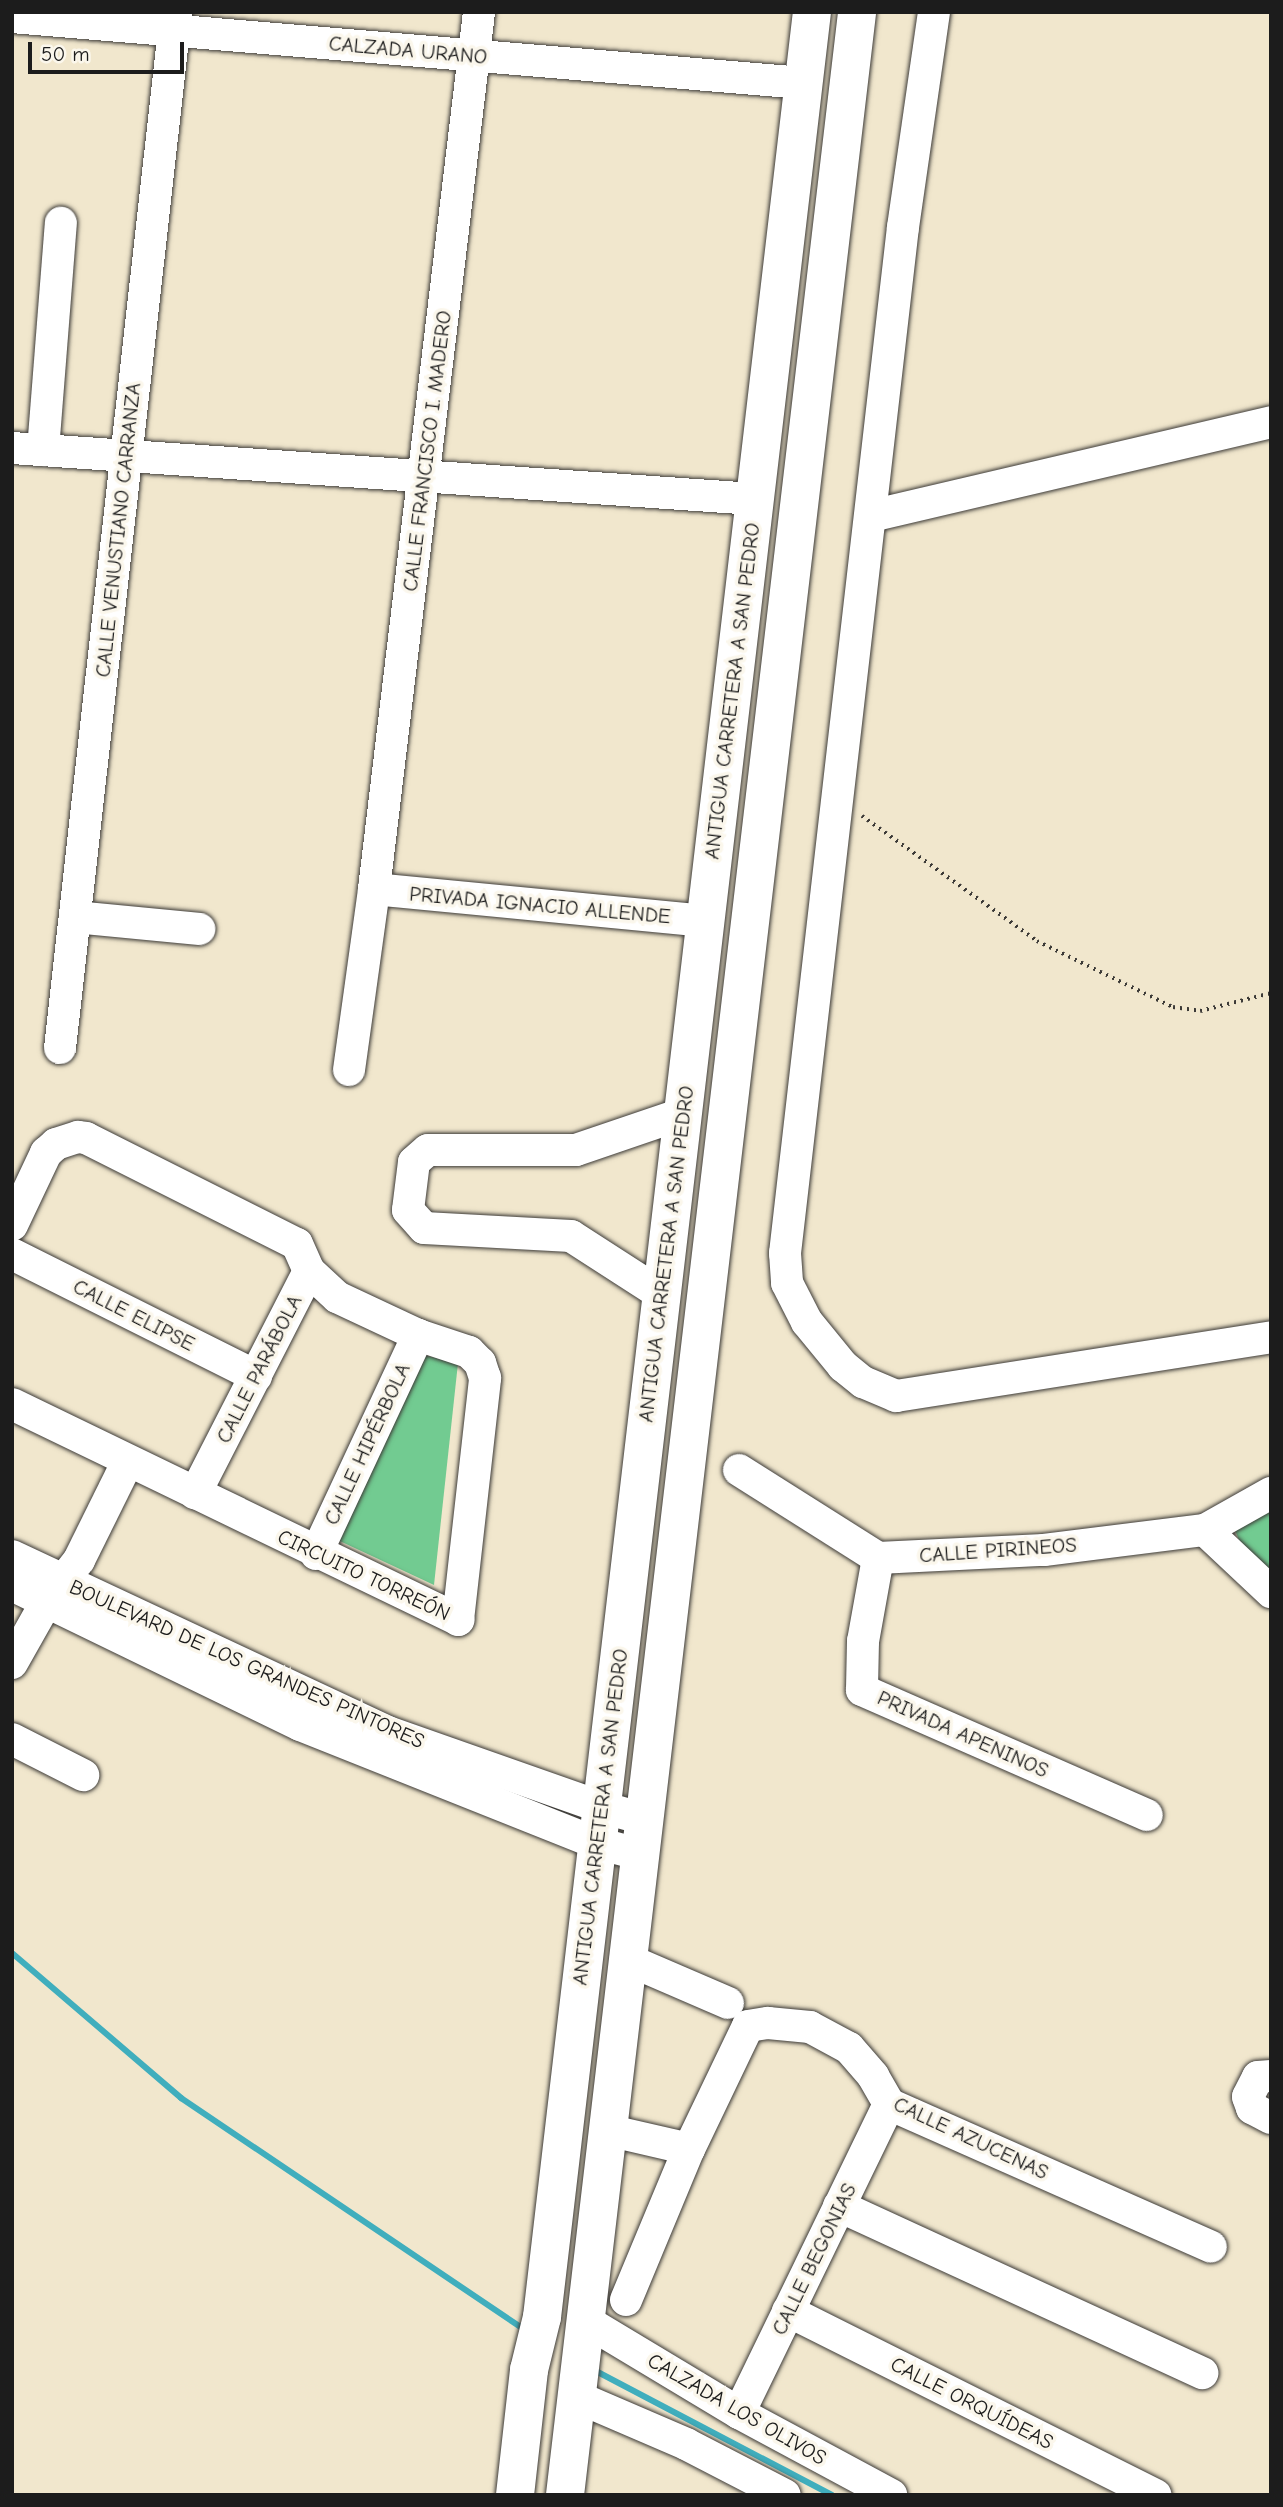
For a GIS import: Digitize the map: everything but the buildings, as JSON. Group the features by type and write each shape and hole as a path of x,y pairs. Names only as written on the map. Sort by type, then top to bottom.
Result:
{"main road":[{"name":"ANTIGUA CARRETERA A SAN PEDRO","path":"515,2495 529,2370 542,2317 812,12"},
{"name":"ANTIGUA CARRETERA A SAN PEDRO","path":"565,2495 857,12"},
{"path":"803,83 825,114 821,230 825,282"}],"street":[{"name":"CALLE FRANCISCO I. MADERO","path":"349,1070 374,889 479,12"},
{"path":"934,12 903,227 785,1253 787,1283 807,1322 843,1366 863,1382 896,1395 1271,1337"},
{"name":"CALZADA URANO","path":"12,17 175,21 474,56 803,83"},
{"name":"CALLE VENUSTIANO CARRANZA","path":"60,1048 175,21"},
{"path":"43,450 61,223"},
{"path":"871,516 1271,422"},
{"path":"12,448 754,499"},
{"name":"PRIVADA IGNACIO ALLENDE","path":"374,889 705,921"},
{"path":"75,917 199,929"},
{"path":"661,1294 571,1236 424,1228 408,1209 414,1162 428,1150 576,1150 682,1114"},
{"name":"CIRCUITO TORREÓN","path":"12,1404 458,1620 485,1378 480,1363 469,1352 418,1335 337,1297 303,1257 86,1138 68,1138 56,1143 46,1153 24,1166"},
{"path":"12,1225 24,1166"},
{"name":"CALLE ELIPSE","path":"12,1254 256,1376"},
{"name":"CALLE PARÁBOLA","path":"195,1494 256,1376 303,1257"},
{"name":"CALLE HIPÉRBOLA","path":"316,1553 418,1335"},
{"path":"12,1663 55,1590 62,1553 118,1457"},
{"path":"740,1470 878,1558"},
{"name":"CALLE PIRINEOS","path":"878,1558 1044,1550 1205,1530 1271,1493"},
{"path":"1205,1530 1271,1592"},
{"name":"BOULEVARD DE LOS GRANDES PINTORES","path":"12,1556 55,1590 599,1825 641,1837"},
{"name":"PRIVADA APENINOS","path":"878,1558 863,1642 863,1690 1147,1815"},
{"name":"BOULEVARD DE LOS GRANDES PINTORES","path":"12,1585 55,1590"},
{"path":"12,1739 83,1775"},
{"path":"626,1959 738,2015 689,2149 626,2300"},
{"name":"CALLE AZUCENAS","path":"738,2015 768,2023 810,2026 849,2048 873,2076 889,2104 1211,2247"},
{"path":"1271,2076 1258,2077 1248,2097 1252,2108 1271,2118"},
{"name":"CALLE BEGONIAS","path":"738,2413 889,2104"},
{"path":"607,2130 689,2149"},
{"path":"839,2206 1202,2374"},
{"name":"CALLE ORQUÍDEAS","path":"788,2311 1156,2495"},
{"name":"CALZADA LOS OLIVOS","path":"584,2335 891,2495"},
{"path":"577,2392 785,2495"}],"path":[{"path":"837,798 1037,941 1172,1007 1200,1011 1271,993"}],"green space":[{"path":"419,1354 458,1363 434,1585 329,1536"},
{"path":"1271,1508 1271,1577 1244,1552 1232,1523"}],"waterway":[{"path":"12,1953 181,2098 525,2330"},
{"path":"592,2369 832,2495"}]}
